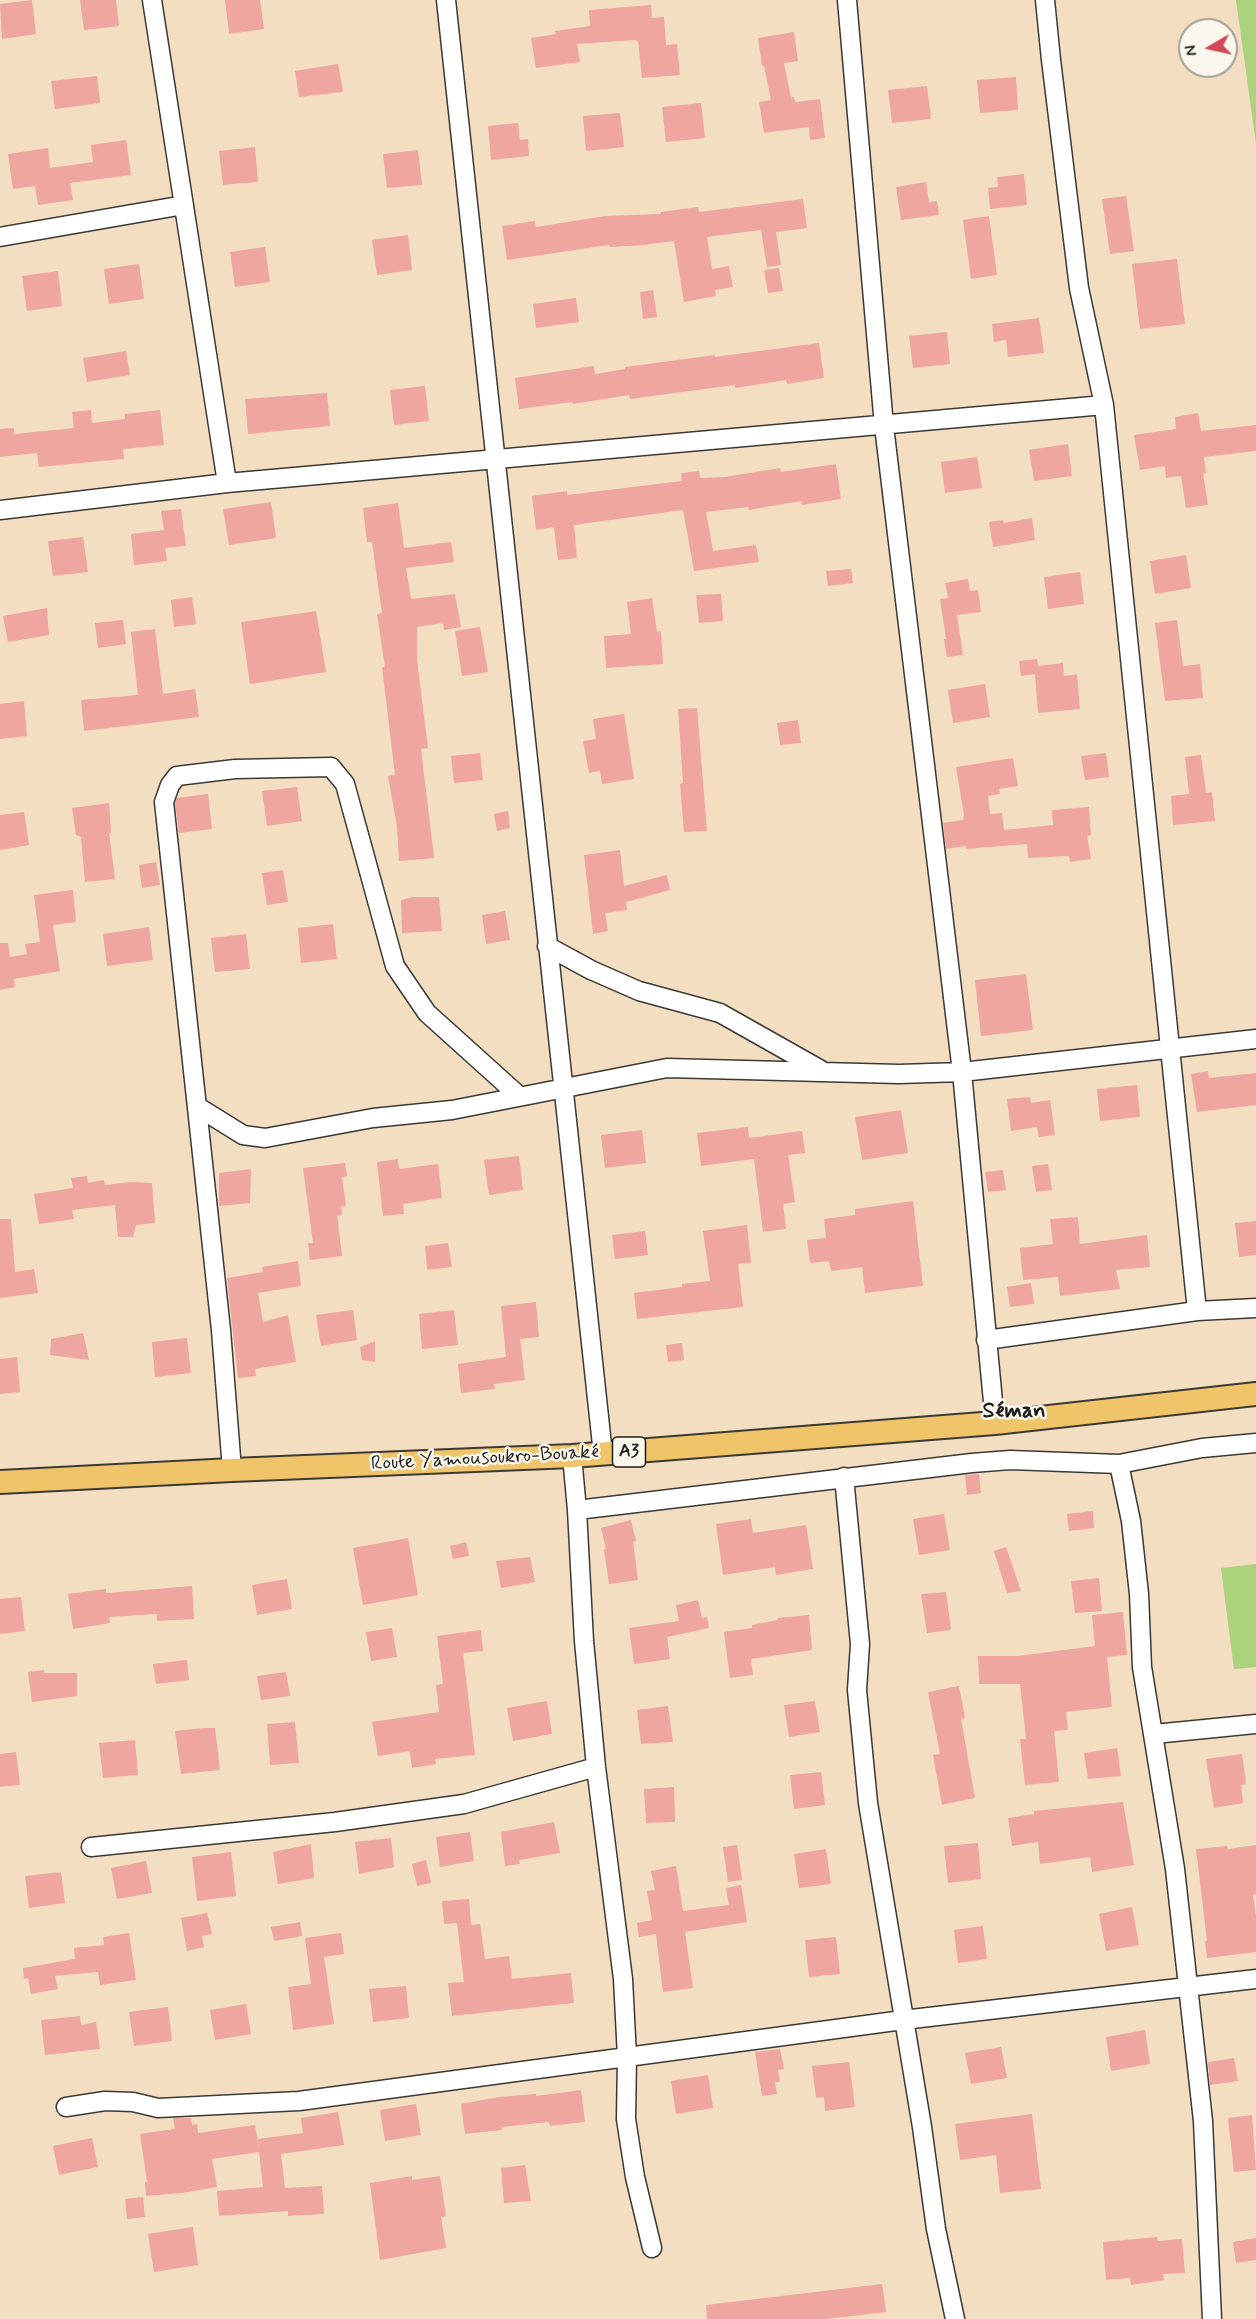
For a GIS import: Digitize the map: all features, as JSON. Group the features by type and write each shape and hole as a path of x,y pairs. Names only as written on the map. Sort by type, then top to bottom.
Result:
{"main road":[{"name":"Route Yamousoukro-Bouaké","path":"0,1482 603,1454 994,1423 1256,1395"}],"street":[{"path":"152,0 227,483"},
{"path":"446,0 603,1454"},
{"path":"847,0 884,426 962,1072 994,1423"},
{"path":"1046,0 1051,60 1079,288 1104,405 1197,1311"},
{"path":"0,237 184,205"},
{"path":"0,510 227,483 1104,405"},
{"path":"232,1470 221,1330 164,802 170,785 177,776 235,769 331,767 345,784 395,966 427,1013 518,1095"},
{"path":"547,946 591,970 639,991 720,1013 823,1071"},
{"path":"198,1107 243,1135 265,1138 373,1118 452,1110 518,1095 562,1089 667,1068 899,1074 962,1072 1256,1039"},
{"path":"986,1340 1197,1311 1256,1308"},
{"path":"577,1510 844,1477 1010,1460 1119,1464 1202,1448 1256,1443"},
{"path":"572,1456 584,1641 596,1767 623,1979 627,2057 626,2119 635,2177 652,2248"},
{"path":"1119,1464 1131,1521 1139,1594 1142,1667 1175,1869 1203,2121 1212,2319"},
{"path":"844,1477 860,1644 857,1690 868,1803 922,2127 936,2229 956,2319"},
{"path":"1154,1734 1256,1724"},
{"path":"91,1847 335,1822 464,1804 596,1767"},
{"path":"66,2107 105,2101 133,2102 158,2108 299,2101 903,2020 1256,1979"}],"green space":[{"path":"1236,0 1256,0 1256,144"},
{"path":"1256,1564 1256,1667 1234,1669 1221,1568"}],"building":[{"path":"32,0 36,34 2,39 0,4"},
{"path":"80,0 116,0 119,26 84,30"},
{"path":"225,0 260,0 264,29 229,34"},
{"path":"651,5 652,18 664,17 666,45 677,44 680,75 642,78 638,41 635,40 577,44 580,62 536,68 531,38 556,34 555,31 590,26 589,10"},
{"path":"794,32 798,61 784,63 791,98 794,97 795,102 820,99 825,138 810,140 809,127 764,133 759,102 771,100 764,66 762,66 758,38"},
{"path":"338,64 343,92 299,97 295,71"},
{"path":"97,76 100,103 55,109 51,81"},
{"path":"1016,77 1018,110 980,113 977,80"},
{"path":"927,86 931,119 892,123 888,90"},
{"path":"701,103 705,138 666,142 662,107"},
{"path":"620,113 624,147 586,151 583,116"},
{"path":"518,123 520,140 528,139 529,156 491,160 488,126"},
{"path":"126,140 131,175 70,183 73,200 38,205 35,186 13,189 8,154 48,148 50,168 93,162 91,145"},
{"path":"255,147 258,182 223,185 219,151"},
{"path":"418,150 422,185 387,188 383,154"},
{"path":"1024,174 1027,205 990,209 988,188 998,187 997,177"},
{"path":"926,182 929,202 937,201 939,215 901,220 896,187"},
{"path":"1126,196 1134,251 1110,254 1102,199"},
{"path":"803,199 807,228 776,232 781,265 767,267 761,230 707,237 712,269 729,266 733,287 715,290 716,296 684,302 674,241 643,245 610,247 609,245 507,260 502,226 535,221 536,227 605,216 661,214 661,212 698,207 699,212"},
{"path":"989,216 997,275 971,279 963,220"},
{"path":"408,235 412,270 377,275 372,240"},
{"path":"265,247 270,282 235,287 230,252"},
{"path":"1177,259 1185,324 1140,329 1132,264"},
{"path":"139,264 144,299 109,304 104,269"},
{"path":"779,268 783,291 768,293 764,270"},
{"path":"58,271 62,306 27,311 22,276"},
{"path":"653,290 657,317 643,319 640,292"},
{"path":"576,298 579,322 536,328 533,304"},
{"path":"1039,318 1044,353 1008,357 1006,340 994,342 992,324"},
{"path":"947,332 950,364 913,368 909,336"},
{"path":"819,343 824,378 787,384 786,380 735,388 735,385 630,399 629,395 573,404 572,402 519,409 515,378 594,366 595,374 625,369 625,367"},
{"path":"126,351 130,375 87,382 83,358"},
{"path":"425,386 429,421 394,425 390,390"},
{"path":"327,393 330,426 248,434 245,399"},
{"path":"91,410 92,423 125,419 125,414 160,410 164,445 123,449 124,459 39,467 37,453 0,457 0,429 14,428 14,434 74,428 72,412"},
{"path":"1198,413 1201,431 1256,425 1256,451 1204,457 1206,473 1203,473 1208,505 1186,508 1181,476 1166,478 1165,466 1140,470 1134,435 1176,429 1175,417"},
{"path":"1068,444 1072,476 1034,481 1029,450"},
{"path":"977,457 982,488 945,493 941,462"},
{"path":"836,464 841,499 802,505 801,501 749,510 748,507 706,512 713,551 756,545 759,562 694,571 683,510 574,525 577,558 558,560 554,527 536,530 532,496 567,491 567,495 682,481 681,473 699,471 700,478 725,477 780,468 781,472"},
{"path":"271,502 276,538 229,545 223,509"},
{"path":"398,503 404,548 451,542 454,562 406,568 411,599 455,594 461,627 444,630 443,623 417,627 417,660 428,748 421,749 434,858 399,861 397,826 388,776 395,775 382,667 385,667 377,614 382,613 372,542 367,542 363,508"},
{"path":"181,509 186,546 165,548 167,561 134,565 131,534 164,530 161,511"},
{"path":"1032,518 1035,540 993,547 989,522 1003,520 1004,523"},
{"path":"83,537 88,572 53,576 48,541"},
{"path":"1186,555 1191,588 1155,594 1150,561"},
{"path":"851,569 853,583 828,586 826,571"},
{"path":"1080,572 1084,604 1048,609 1044,577"},
{"path":"968,579 970,591 978,590 981,612 957,615 963,655 947,657 940,599 948,598 945,583"},
{"path":"721,594 723,621 699,623 696,595"},
{"path":"192,597 196,624 174,627 171,600"},
{"path":"652,598 657,632 661,631 663,664 606,668 604,636 631,634 627,602"},
{"path":"47,608 49,635 8,642 3,616"},
{"path":"316,611 326,672 250,684 241,622"},
{"path":"123,620 126,644 98,648 95,623"},
{"path":"1177,620 1183,666 1200,664 1203,698 1165,701 1155,623"},
{"path":"480,627 488,672 462,676 455,631"},
{"path":"155,629 163,694 195,689 199,717 84,731 81,700 138,695 131,632"},
{"path":"1037,659 1038,666 1063,663 1064,676 1077,674 1080,709 1038,713 1035,674 1021,676 1019,661"},
{"path":"985,684 990,717 953,723 948,690"},
{"path":"24,701 27,736 0,739 0,704"},
{"path":"697,708 707,831 684,832 678,709"},
{"path":"624,714 634,779 602,784 600,771 589,773 583,741 596,739 593,719"},
{"path":"798,720 801,743 780,745 777,723"},
{"path":"480,753 483,780 454,783 451,756"},
{"path":"1106,753 1109,777 1085,780 1081,756"},
{"path":"1201,755 1206,793 1212,792 1215,821 1173,825 1171,796 1189,794 1185,757"},
{"path":"1013,758 1018,786 999,789 1000,794 988,796 990,814 1002,813 1004,830 1053,825 1052,810 1089,807 1091,835 1087,836 1091,859 1070,862 1069,856 1028,858 1027,844 946,849 943,823 963,820 964,815 956,767"},
{"path":"297,787 302,821 267,826 262,791"},
{"path":"208,794 212,829 179,833 175,803 177,798"},
{"path":"109,803 111,833 109,833 115,879 85,882 81,837 76,835 72,808"},
{"path":"508,811 510,828 497,831 494,814"},
{"path":"24,812 29,845 0,850 0,815"},
{"path":"620,850 624,886 667,875 670,890 626,902 627,910 605,913 608,931 593,934 584,855"},
{"path":"156,862 160,885 142,888 139,865"},
{"path":"283,870 288,902 267,905 262,873"},
{"path":"73,890 76,922 53,925 60,971 14,979 15,987 0,990 0,943 8,943 10,957 27,954 25,944 40,942 34,895"},
{"path":"413,897 439,897 442,931 402,933 401,900"},
{"path":"505,911 510,940 486,944 482,915"},
{"path":"333,924 337,959 301,963 298,928"},
{"path":"149,927 153,960 107,966 103,934"},
{"path":"246,934 250,969 215,972 211,938"},
{"path":"1026,974 1033,1030 981,1036 975,980"},
{"path":"1208,1071 1209,1078 1256,1073 1256,1105 1197,1112 1191,1074"},
{"path":"1137,1085 1140,1117 1100,1121 1097,1089"},
{"path":"1030,1097 1031,1103 1050,1100 1055,1135 1039,1137 1037,1127 1011,1131 1007,1099"},
{"path":"901,1110 908,1153 862,1160 855,1117"},
{"path":"748,1127 749,1138 802,1131 805,1153 788,1155 795,1202 783,1204 786,1229 763,1232 754,1159 701,1166 697,1133"},
{"path":"642,1130 646,1163 605,1168 601,1135"},
{"path":"519,1156 523,1190 489,1195 484,1160"},
{"path":"398,1159 399,1169 438,1164 442,1198 403,1204 404,1214 383,1216 377,1162"},
{"path":"345,1163 347,1176 342,1177 346,1206 341,1207 342,1215 337,1215 342,1256 310,1260 308,1243 313,1243 303,1168"},
{"path":"1048,1164 1052,1190 1036,1192 1032,1166"},
{"path":"251,1169 250,1203 219,1206 219,1173"},
{"path":"1003,1170 1006,1190 988,1192 985,1172"},
{"path":"87,1176 88,1183 104,1180 105,1185 131,1182 152,1183 155,1223 136,1225 133,1237 118,1237 115,1205 72,1210 74,1219 39,1224 34,1194 73,1188 71,1178"},
{"path":"913,1201 923,1286 865,1293 862,1267 831,1271 829,1261 810,1263 807,1240 826,1238 824,1219 855,1215 855,1209"},
{"path":"1078,1217 1080,1244 1147,1235 1150,1267 1116,1270 1120,1289 1060,1296 1058,1277 1023,1280 1020,1248 1053,1244 1050,1219"},
{"path":"0,1219 11,1219 15,1272 34,1269 38,1293 0,1298"},
{"path":"1256,1221 1256,1255 1239,1257 1235,1223"},
{"path":"747,1225 751,1263 738,1264 743,1307 637,1319 634,1293 710,1281 703,1231"},
{"path":"645,1231 648,1255 615,1259 612,1235"},
{"path":"448,1243 452,1267 427,1270 425,1246"},
{"path":"298,1261 301,1286 258,1293 263,1322 288,1315 296,1362 255,1369 256,1376 238,1378 227,1278 263,1272 262,1267"},
{"path":"1031,1283 1034,1304 1010,1307 1007,1287"},
{"path":"536,1302 539,1337 520,1339 525,1380 494,1384 495,1389 461,1393 458,1364 506,1357 501,1306"},
{"path":"353,1310 357,1340 321,1346 316,1315"},
{"path":"454,1310 458,1345 422,1349 419,1314"},
{"path":"83,1333 89,1360 50,1355 51,1339"},
{"path":"187,1338 191,1373 155,1377 152,1342"},
{"path":"375,1341 375,1362 362,1360 360,1347"},
{"path":"682,1343 684,1360 668,1362 666,1345"},
{"path":"17,1357 20,1392 0,1394 0,1359"},
{"path":"979,1474 981,1493 967,1495 965,1475"},
{"path":"1093,1511 1094,1528 1069,1531 1067,1514"},
{"path":"944,1514 950,1550 919,1555 913,1519"},
{"path":"751,1519 753,1533 806,1525 813,1569 776,1575 775,1567 723,1575 716,1524"},
{"path":"631,1520 636,1541 633,1542 638,1580 609,1584 604,1550 606,1549 601,1528"},
{"path":"408,1538 418,1595 363,1605 353,1548"},
{"path":"466,1542 469,1556 453,1559 450,1546"},
{"path":"1006,1547 1021,1591 1007,1593 994,1551"},
{"path":"530,1557 535,1582 501,1588 496,1561"},
{"path":"1099,1578 1102,1611 1075,1613 1071,1581"},
{"path":"287,1579 292,1609 257,1615 252,1585"},
{"path":"192,1586 194,1619 157,1621 157,1614 109,1617 110,1623 73,1629 68,1594 106,1589 106,1593"},
{"path":"946,1592 951,1630 927,1633 921,1594"},
{"path":"21,1597 25,1631 0,1634 0,1599"},
{"path":"698,1600 702,1618 707,1617 709,1628 667,1637 670,1659 634,1664 629,1628 679,1621 676,1605"},
{"path":"1123,1612 1127,1655 1107,1657 1112,1707 1066,1712 1068,1730 1054,1731 1059,1782 1025,1785 1020,1739 1026,1739 1020,1684 979,1684 978,1656 1018,1656 1095,1646 1092,1615"},
{"path":"809,1615 812,1650 751,1659 753,1675 730,1678 724,1632 752,1628 752,1625 778,1620 778,1618"},
{"path":"392,1628 397,1657 371,1661 366,1632"},
{"path":"481,1630 483,1651 463,1653 475,1755 435,1759 436,1764 412,1768 410,1751 378,1756 372,1722 439,1712 436,1685 443,1684 437,1636"},
{"path":"187,1660 189,1680 156,1684 153,1664"},
{"path":"44,1670 44,1673 77,1673 77,1696 32,1702 28,1672"},
{"path":"286,1672 290,1696 261,1700 257,1676"},
{"path":"959,1686 965,1718 961,1719 975,1798 942,1805 933,1755 940,1754 928,1692"},
{"path":"547,1701 552,1734 513,1741 507,1708"},
{"path":"815,1701 820,1732 789,1737 784,1705"},
{"path":"668,1706 673,1742 641,1744 637,1710"},
{"path":"295,1722 299,1763 270,1765 267,1724"},
{"path":"215,1728 220,1770 181,1774 175,1731"},
{"path":"135,1740 138,1775 103,1778 99,1743"},
{"path":"1117,1748 1121,1776 1088,1779 1084,1753"},
{"path":"16,1752 20,1785 0,1787 0,1754"},
{"path":"1242,1754 1246,1784 1241,1785 1243,1803 1214,1808 1206,1759"},
{"path":"821,1772 825,1805 794,1809 790,1775"},
{"path":"674,1787 675,1822 646,1823 644,1789"},
{"path":"1123,1802 1134,1865 1092,1872 1090,1857 1040,1864 1038,1842 1012,1846 1008,1818 1034,1814 1034,1811"},
{"path":"554,1822 560,1853 519,1860 520,1864 505,1866 501,1832"},
{"path":"470,1832 474,1861 440,1867 436,1837"},
{"path":"391,1838 394,1867 359,1874 355,1842"},
{"path":"978,1843 981,1879 948,1883 944,1846"},
{"path":"311,1844 314,1878 278,1884 273,1852"},
{"path":"737,1845 742,1880 728,1882 723,1847"},
{"path":"1256,1845 1256,1894 1253,1895 1256,1916 1256,1952 1207,1958 1196,1849 1227,1846 1228,1849"},
{"path":"826,1849 831,1884 799,1888 794,1854"},
{"path":"231,1852 236,1896 197,1901 192,1857"},
{"path":"426,1860 431,1883 417,1886 412,1864"},
{"path":"146,1861 152,1893 117,1899 111,1868"},
{"path":"676,1866 683,1911 729,1905 726,1888 741,1885 747,1922 685,1932 693,1988 663,1992 656,1934 639,1937 637,1923 652,1920 647,1891 655,1890 651,1871"},
{"path":"61,1872 65,1903 29,1908 25,1876"},
{"path":"469,1899 471,1925 480,1924 485,1959 509,1956 512,1979 571,1973 574,2003 452,2016 448,1983 464,1982 457,1923 444,1924 442,1901"},
{"path":"1132,1907 1139,1945 1106,1951 1099,1914"},
{"path":"207,1913 212,1934 202,1936 204,1947 187,1951 181,1918"},
{"path":"300,1922 302,1936 274,1941 271,1927"},
{"path":"983,1926 987,1959 958,1963 954,1930"},
{"path":"129,1933 136,1980 100,1985 98,1972 55,1976 58,1989 31,1994 28,1978 24,1979 23,1968 75,1959 74,1948 104,1945 103,1937"},
{"path":"341,1933 344,1954 324,1957 334,2024 293,2030 288,1987 311,1984 305,1938"},
{"path":"836,1937 840,1974 809,1977 805,1940"},
{"path":"406,1986 409,2018 373,2022 369,1989"},
{"path":"246,2004 251,2034 215,2040 210,2010"},
{"path":"168,2007 172,2041 134,2046 129,2012"},
{"path":"80,2016 81,2025 96,2022 100,2049 45,2055 41,2020"},
{"path":"1145,2030 1150,2064 1111,2071 1106,2037"},
{"path":"1001,2047 1007,2078 971,2084 965,2053"},
{"path":"780,2049 784,2069 778,2070 780,2082 775,2082 777,2094 762,2096 755,2052"},
{"path":"1234,2058 1238,2081 1210,2085 1208,2062"},
{"path":"849,2062 855,2107 825,2111 824,2097 816,2098 812,2066"},
{"path":"708,2075 713,2108 676,2114 671,2081"},
{"path":"581,2090 585,2122 550,2126 549,2122 465,2134 461,2104 499,2097 536,2094 536,2096"},
{"path":"416,2104 421,2135 385,2141 380,2110"},
{"path":"338,2112 344,2145 281,2154 285,2188 322,2186 324,2214 288,2216 288,2211 219,2216 217,2191 263,2187 259,2152 212,2159 217,2187 146,2196 145,2182 147,2182 140,2134 175,2129 173,2118 191,2118 192,2125 197,2124 198,2133 255,2125 259,2148 258,2139 303,2133 301,2118"},
{"path":"1032,2114 1041,2189 1000,2193 996,2155 960,2160 955,2124"},
{"path":"1252,2115 1256,2170 1234,2172 1228,2118"},
{"path":"92,2138 98,2167 59,2175 53,2146"},
{"path":"525,2165 531,2201 504,2203 501,2168"},
{"path":"412,2176 412,2180 440,2176 446,2216 441,2217 446,2248 380,2260 370,2183"},
{"path":"143,2197 145,2217 127,2219 125,2199"},
{"path":"193,2227 198,2265 154,2272 148,2234"},
{"path":"1157,2237 1158,2241 1182,2239 1185,2273 1163,2274 1164,2280 1131,2285 1130,2278 1106,2280 1103,2242"},
{"path":"1256,2238 1256,2260 1236,2263 1233,2242"},
{"path":"882,2284 886,2312 826,2319 707,2319 706,2305"}],"district":[{"name":"Séman","path":"1014,1412"}]}
